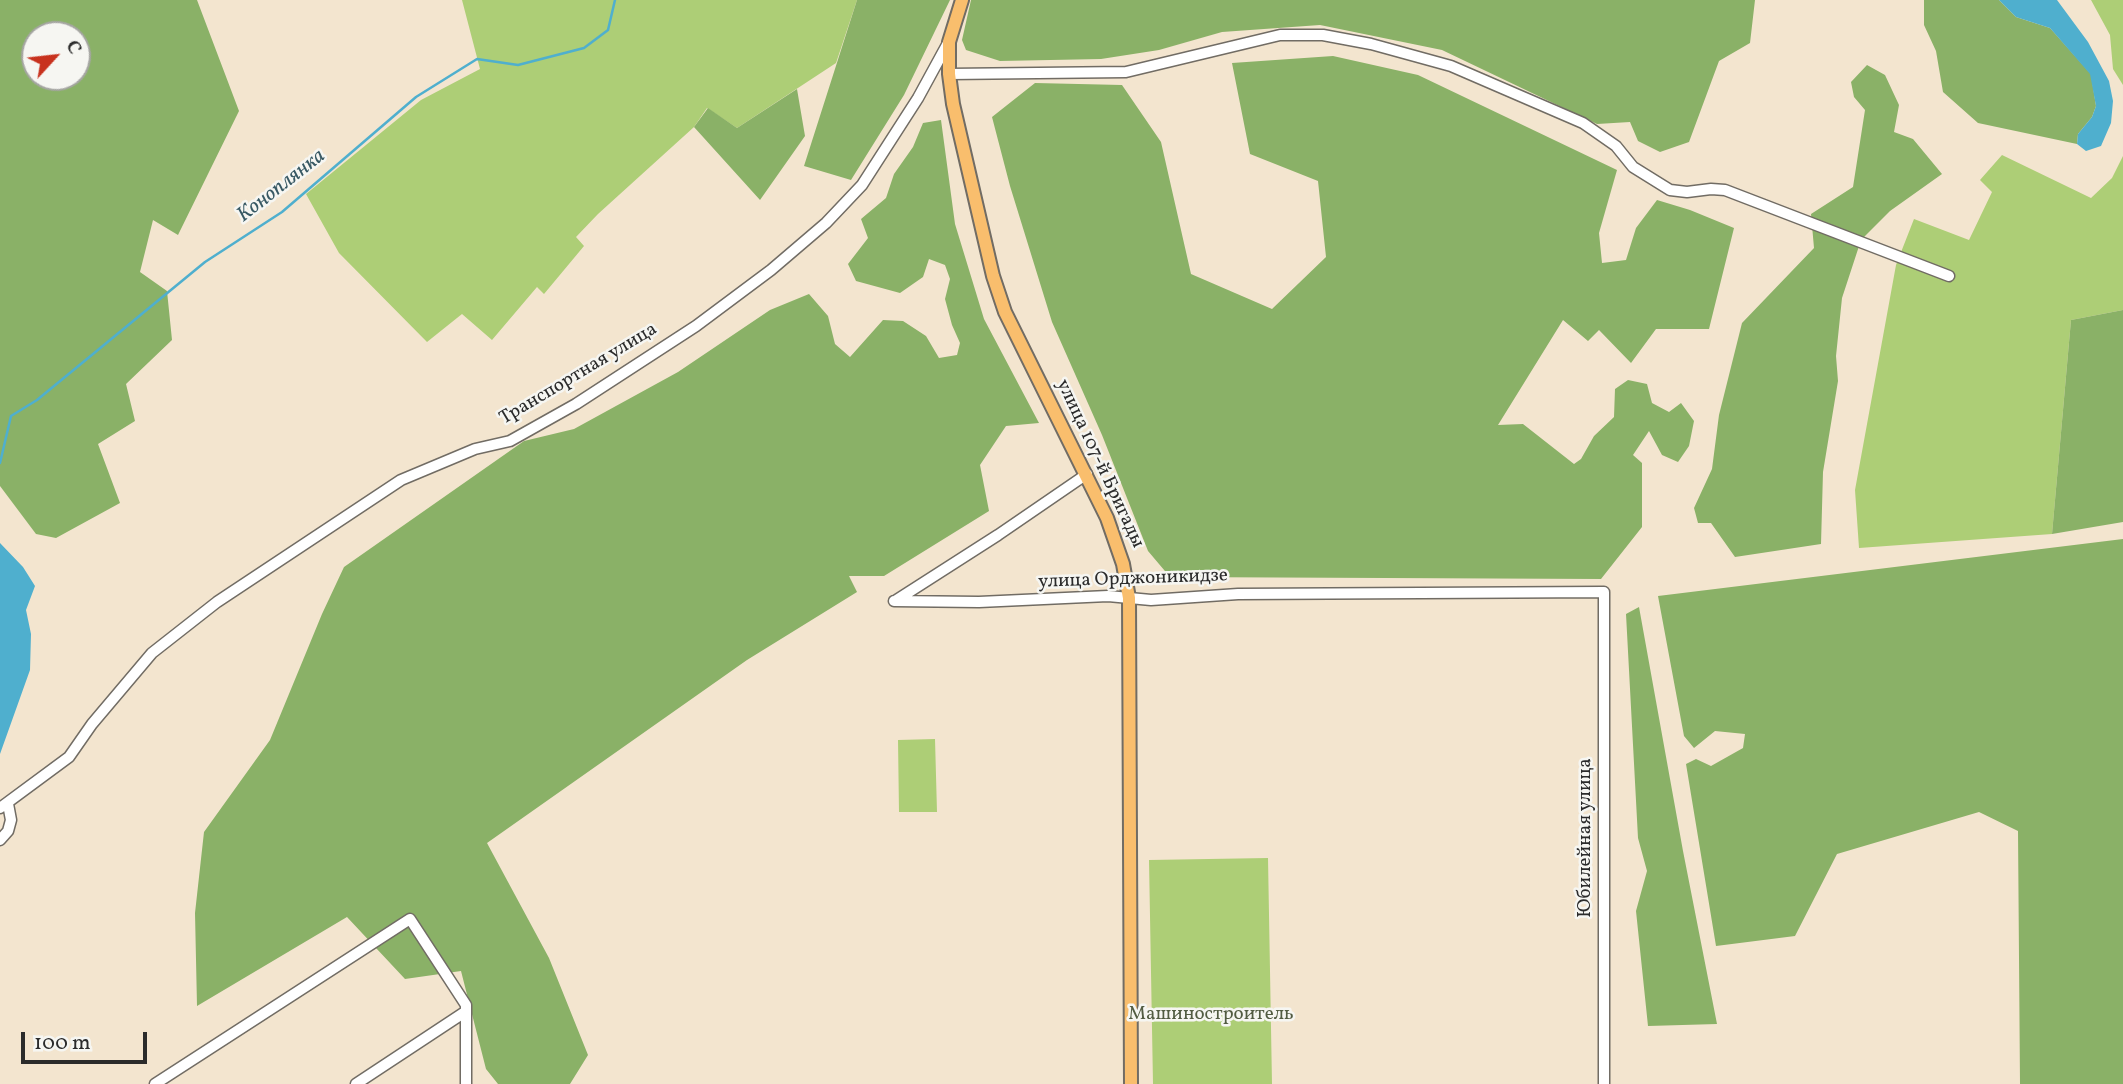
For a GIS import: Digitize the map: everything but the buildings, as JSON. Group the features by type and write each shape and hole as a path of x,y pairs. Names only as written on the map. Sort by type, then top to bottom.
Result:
{"main road":[{"name":"Транспортная улица","path":"949,42 962,0"},
{"name":"улица 107-й Бригады","path":"949,42 953,104 990,263 1005,312 1087,474 1124,564 1129,598 1131,1084"}],"street":[{"path":"949,74 1126,72 1280,35 1323,35 1371,44 1451,66 1583,123 1616,146 1633,167 1670,190 1726,190 1949,276"},
{"name":"Транспортная улица","path":"4,806 69,757 152,653 217,603 401,480 475,449 510,441 576,404 696,326 771,270 826,223 862,185 918,98 949,42"},
{"name":"улица Орджоникидзе","path":"1087,474 894,601 979,603 1108,596 1151,600 1265,594 1605,592"},
{"name":"Юбилейная улица","path":"1604,1084 1605,592"},
{"path":"0,839 8,831 11,820 4,806"},
{"path":"155,1084 410,919 467,1005 466,1084"},
{"path":"356,1084 465,1012"}],"green space":[{"path":"0,0 197,0 239,111 178,235 153,220 140,272 167,291 172,340 126,384 135,421 98,444 120,503 56,538 36,534 0,486"},
{"path":"462,0 857,0 836,63 737,128 707,108 694,127 576,237 584,246 544,294 537,287 492,340 462,314 427,342 339,253 306,194 421,100 480,69"},
{"path":"857,0 950,0 904,95 851,180 804,166"},
{"path":"971,0 1755,0 1750,43 1719,61 1689,142 1660,152 1638,141 1630,122 1597,124 1442,50 1320,25 1222,32 1159,50 1101,59 1000,61 966,50 962,40"},
{"path":"1924,0 1999,0 2016,17 2050,28 2091,74 2096,106 2092,117 2078,134 2077,144 1978,123 1943,92 1936,51 1924,25"},
{"path":"2091,0 2123,0 2123,85 2113,69 2110,35"},
{"path":"1333,56 1418,75 1617,170 1599,233 1602,263 1626,260 1636,228 1657,200 1734,228 1709,329 1656,329 1631,363 1599,330 1588,341 1563,320 1498,425 1523,424 1574,464 1581,459 1594,436 1614,417 1615,389 1628,380 1647,384 1652,403 1669,412 1681,403 1694,421 1689,446 1678,462 1662,455 1649,431 1633,455 1642,463 1642,527 1601,579 1170,577 1148,551 1102,435 1052,322 1010,186 992,117 1035,83 1122,85 1161,142 1191,274 1272,309 1326,257 1318,181 1250,154 1232,63"},
{"path":"1867,65 1885,75 1899,105 1894,132 1913,139 1942,174 1890,211 1861,240 1842,298 1836,356 1838,381 1823,472 1821,544 1735,557 1711,523 1698,523 1694,508 1712,469 1719,415 1742,323 1814,248 1811,214 1853,187 1865,110 1854,97 1851,82"},
{"path":"797,89 805,136 760,200 694,127 708,108 737,128"},
{"path":"941,120 955,224 984,319 1039,423 1006,426 980,465 989,511 884,576 849,576 857,592 747,660 487,843 549,958 588,1055 570,1084 498,1084 486,1069 461,971 405,979 347,917 197,1006 195,913 204,832 270,740 344,567 524,441 574,429 678,372 770,310 809,294 828,316 835,344 850,357 883,320 903,321 926,336 939,358 957,355 960,343 945,299 950,279 945,265 929,259 923,277 900,293 856,281 848,264 868,238 861,219 886,198 894,174 913,147 923,123"},
{"path":"2002,155 2091,198 2112,178 2123,156 2123,310 2071,320 2052,534 1859,548 1855,490 1896,265 1914,219 1969,240 1992,192 1980,180"},
{"path":"2123,310 2123,522 2052,534 2071,320"},
{"path":"2123,539 2123,1084 2020,1084 2018,831 1979,812 1837,854 1795,936 1716,946 1686,764 1696,759 1711,766 1743,748 1745,734 1715,731 1694,748 1684,736 1658,596"},
{"path":"1639,607 1717,1024 1648,1026 1636,911 1647,871 1638,838 1626,614"},
{"path":"935,739 937,812 899,812 898,740"},
{"name":"Машиностроитель","path":"1268,858 1272,1084 1153,1084 1149,860"}],"water":[{"path":"1999,0 2057,0 2088,42 2109,81 2113,101 2111,123 2101,146 2086,151 2077,144 2078,134 2092,117 2096,106 2090,74 2050,28 2016,17"},
{"path":"0,543 23,567 35,586 26,610 31,634 30,670 0,754"}],"waterway":[{"name":"Коноплянка","path":"0,463 11,416 37,400 205,262 282,212 416,97 477,59 518,65 584,48 608,30 615,0"}]}
